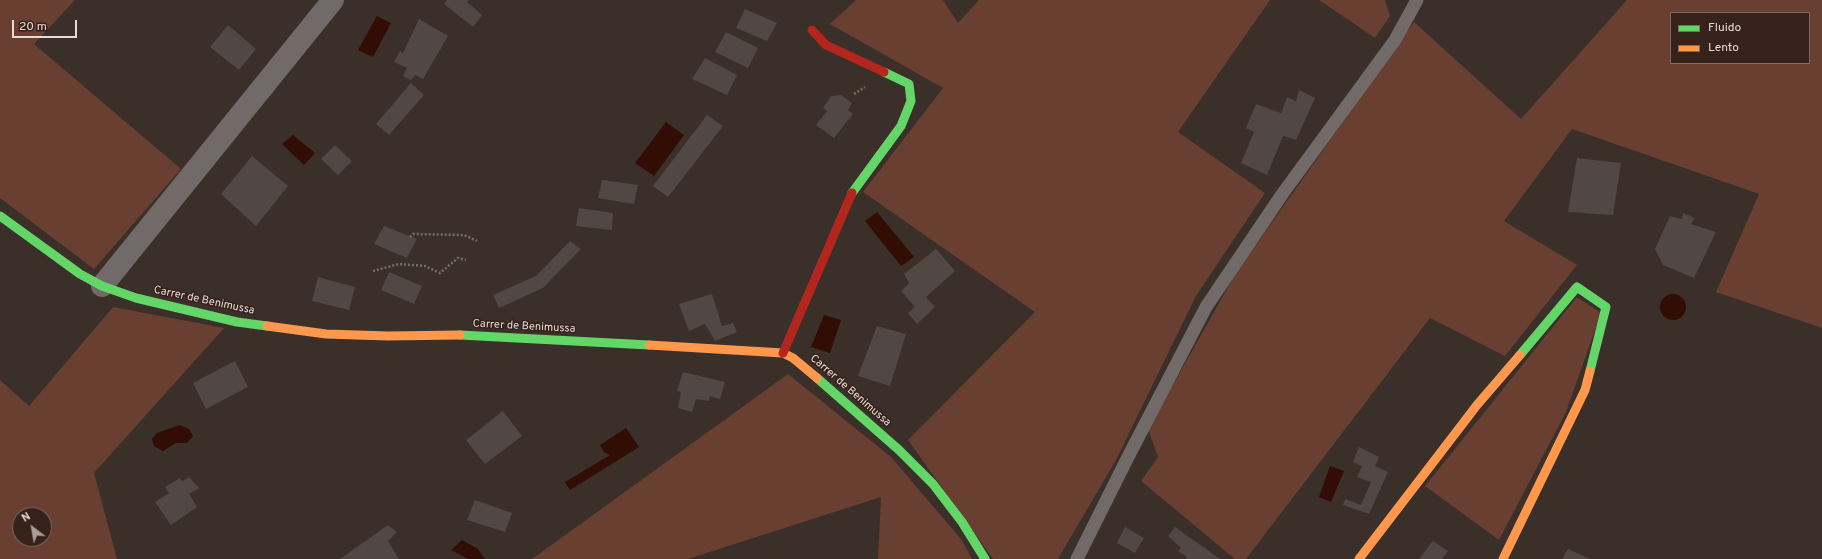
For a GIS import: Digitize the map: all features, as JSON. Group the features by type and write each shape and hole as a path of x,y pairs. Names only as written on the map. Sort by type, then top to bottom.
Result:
{"street":[{"path":"102,286 333,0"},
{"path":"783,353 851,195 901,126 911,101 909,84 826,45 812,30"},
{"name":"Carrer de Benimussa","path":"0,216 80,274 102,286 136,298 237,322 326,334 388,336 443,334 783,353 793,358 840,396 899,450 933,484 962,522 985,559"},
{"path":"1360,559 1476,405 1577,287 1606,307 1586,390 1503,559"}],"lane":[{"path":"1077,559 1206,307 1283,193 1395,40 1417,0"}],"path":[{"path":"410,237 413,234 464,235 477,241"},
{"path":"372,271 400,264 425,266 440,273 458,258 466,260"}],"shaded area":[{"path":"0,0 75,0 34,44 181,169 94,269 0,198"},
{"path":"856,0 943,0 958,23 979,0 1270,0 1178,132 1265,193 1196,296 1116,460 1058,559 993,559 908,440 1035,312 863,192 943,88 830,24"},
{"path":"1319,0 1385,0 1390,16 1375,38"},
{"path":"1627,0 1822,0 1822,328 1716,292 1759,194 1572,129 1504,221 1577,265 1505,356 1430,318 1246,559 1235,559 1141,481 1158,457 1148,429 1236,273 1414,22 1521,119"},
{"path":"377,16 391,23 373,57 358,50"},
{"path":"666,122 684,135 654,176 635,163"},
{"path":"293,135 315,153 304,165 282,144"},
{"path":"877,212 914,257 901,266 865,221"},
{"path":"1673,294 1682,298 1686,307 1682,316 1673,320 1664,316 1660,307 1664,298"},
{"path":"1577,297 1601,313 1566,412 1499,540 1425,486"},
{"path":"113,307 224,328 94,473 117,559 0,559 0,380 29,406"},
{"path":"824,315 841,320 830,353 811,347"},
{"path":"788,374 891,457 961,539 972,559 878,559 881,497 688,559 532,559"},
{"path":"180,425 189,429 193,436 187,443 176,443 163,451 154,446 152,439 157,433"},
{"path":"626,428 639,447 570,490 565,482 610,455 604,452 600,445"},
{"path":"1330,466 1344,471 1331,502 1319,497"},
{"path":"462,540 478,549 485,559 468,559 451,550"}],"building":[{"path":"447,0 469,0 467,2 482,15 473,27 444,4"},
{"path":"745,9 777,23 767,41 736,28"},
{"path":"419,19 448,36 423,79 415,75 411,80 403,76 407,68 394,62 400,51 403,53"},
{"path":"228,25 256,49 239,70 210,47"},
{"path":"726,32 758,48 748,68 715,52"},
{"path":"705,58 737,75 727,95 692,79"},
{"path":"411,83 424,95 389,135 376,124"},
{"path":"1299,90 1315,98 1296,140 1283,136 1267,175 1241,163 1254,132 1246,128 1256,104 1281,113 1287,97 1296,101"},
{"path":"841,95 852,103 848,110 853,114 834,138 816,125 827,111 823,108 831,96"},
{"path":"707,115 723,126 668,197 653,186"},
{"path":"335,145 352,161 338,175 321,159"},
{"path":"252,156 288,186 256,226 221,194"},
{"path":"1577,158 1621,163 1613,215 1568,212"},
{"path":"602,180 638,185 634,204 598,198"},
{"path":"579,208 613,213 612,230 576,226"},
{"path":"1683,213 1695,218 1691,224 1716,232 1694,278 1663,265 1655,249 1670,216 1682,219"},
{"path":"384,226 417,239 407,258 374,244"},
{"path":"570,241 581,249 543,288 499,308 493,295 536,276"},
{"path":"936,249 955,271 926,297 935,307 917,324 908,313 915,307 901,291 909,283 904,274"},
{"path":"389,272 422,286 414,304 381,290"},
{"path":"318,277 355,287 349,310 312,301"},
{"path":"712,294 722,326 733,323 737,332 715,341 705,324 689,331 679,304"},
{"path":"877,326 906,334 890,386 858,376"},
{"path":"235,361 248,387 206,409 193,383"},
{"path":"683,372 725,382 720,399 710,396 709,401 696,399 692,412 678,408 681,392 677,391"},
{"path":"503,411 522,436 485,464 466,440"},
{"path":"1359,447 1379,457 1375,466 1388,472 1369,514 1343,505 1345,499 1361,505 1371,482 1357,477 1362,466 1353,462"},
{"path":"189,477 199,488 189,494 197,507 171,525 155,502 169,493 165,487 180,478 182,481"},
{"path":"475,500 512,513 505,532 467,520"},
{"path":"388,525 397,532 388,541 399,559 340,559"},
{"path":"1125,527 1144,538 1135,553 1117,543"},
{"path":"1175,527 1220,559 1185,559 1187,557 1178,551 1181,548 1168,536"},
{"path":"1433,541 1448,551 1442,559 1419,559"},
{"path":"1568,549 1590,559 1562,559"}],"traffic: fast":[{"path":"852,193 901,126 911,101 909,84 884,72"},
{"path":"0,216 80,274 102,286 136,298 237,322 267,326"},
{"path":"1520,355 1577,287 1606,307 1590,371"},
{"path":"460,335 649,345"},
{"path":"817,378 899,450 933,484 962,522 985,559"}],"traffic: slow":[{"path":"267,326 326,334 388,336 460,335"},
{"path":"649,345 783,353 793,358 817,378"},
{"path":"1359,559 1477,405 1520,355"},
{"path":"1503,559 1585,390 1590,371"}],"traffic: jam":[{"path":"812,30 826,45 884,72"},
{"path":"783,353 852,193"}]}
